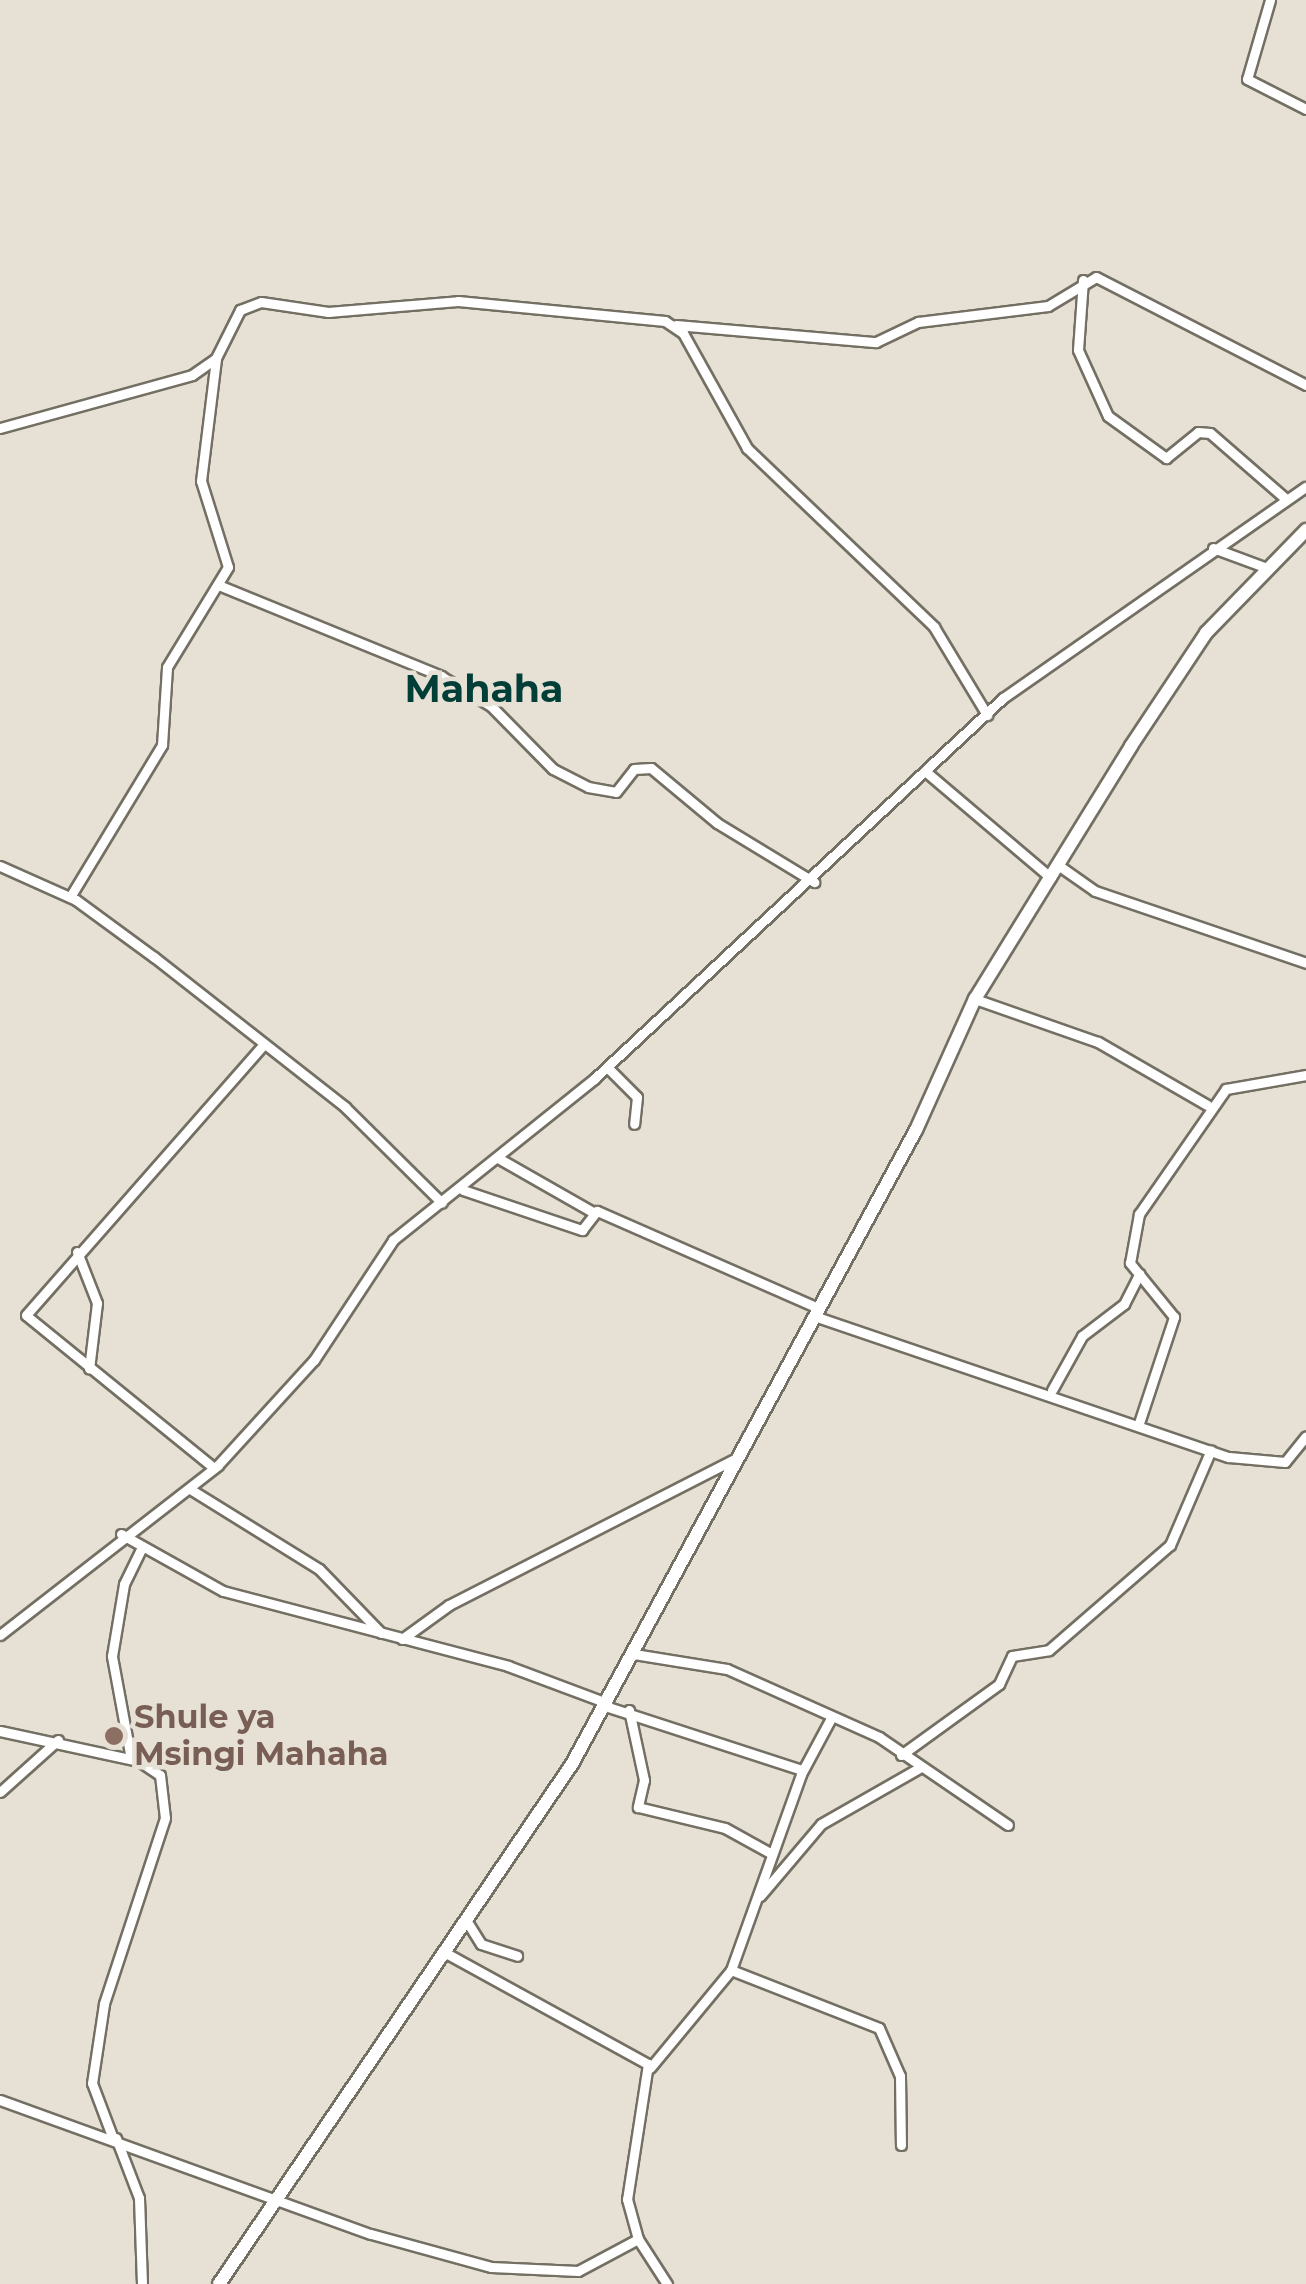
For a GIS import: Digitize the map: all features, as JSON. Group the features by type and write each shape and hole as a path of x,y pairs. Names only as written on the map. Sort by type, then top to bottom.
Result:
{"main road":[{"path":"219,2284 277,2193 466,1920 606,1704 816,1312 975,999 1054,871 1186,662 1267,568 1306,530"}],"street":[{"path":"1270,0 1247,79 1306,108"},
{"path":"70,897 162,746 168,667 221,586 228,550 201,481 216,358 240,310 261,302 328,312 458,301 876,342 918,322 1048,306 1082,280 1102,279 1306,385"},
{"path":"1082,280 1078,350 1108,416 1166,458 1198,432 1210,433 1286,499"},
{"path":"676,325 746,448 934,627 986,715"},
{"path":"0,428 192,375 216,358"},
{"path":"0,1635 120,1534 190,1489 214,1468 314,1360 393,1240 463,1190 608,1067 814,882 986,715 1080,636 1306,487"},
{"path":"1213,548 1267,568"},
{"path":"221,586 440,676 492,706 553,769 588,787 616,792 634,769 651,768 717,823 814,882"},
{"path":"925,771 1054,871 1095,891 1306,963"},
{"path":"0,866 70,897 345,1107 442,1203"},
{"path":"975,999 1098,1042 1208,1105"},
{"path":"214,1468 25,1318 77,1252 264,1045"},
{"path":"608,1067 637,1097 634,1124"},
{"path":"1138,1423 1174,1317 1138,1274 1128,1246 1139,1214 1208,1105 1226,1089 1306,1075"},
{"path":"498,1158 591,1211 816,1312 1052,1390 1211,1450 1274,1463 1292,1458 1306,1436"},
{"path":"463,1190 582,1230 591,1211"},
{"path":"77,1252 97,1303 89,1369"},
{"path":"1052,1390 1082,1336 1124,1304 1138,1274"},
{"path":"901,1755 999,1684 1012,1656 1050,1650 1061,1631 1170,1545 1211,1450"},
{"path":"402,1639 450,1605 738,1457"},
{"path":"190,1489 319,1569 381,1633"},
{"path":"120,1534 141,1549 223,1590 402,1639 629,1710 802,1770"},
{"path":"131,1759 112,1656 124,1584 141,1549"},
{"path":"634,1654 727,1669 901,1755 1008,1825"},
{"path":"629,1710 644,1780 638,1807 725,1828 772,1854"},
{"path":"667,2284 638,2239 627,2199 650,2068 731,1970 802,1770 831,1718"},
{"path":"0,1731 58,1740 131,1759 160,1775 166,1818 102,2014 92,2099 114,2137 138,2198 142,2284"},
{"path":"0,1792 58,1740"},
{"path":"755,1902 820,1824 921,1767"},
{"path":"466,1920 481,1944 518,1956"},
{"path":"444,1952 650,2068"},
{"path":"731,1970 879,2028 900,2076 901,2144"},
{"path":"0,2100 277,2193 371,2234 491,2267 578,2271 638,2239"}],"place":[{"name":"Shule ya Msingi Mahaha","path":"114,1736"}],"district":[{"name":"Mahaha","path":"484,689"}]}
